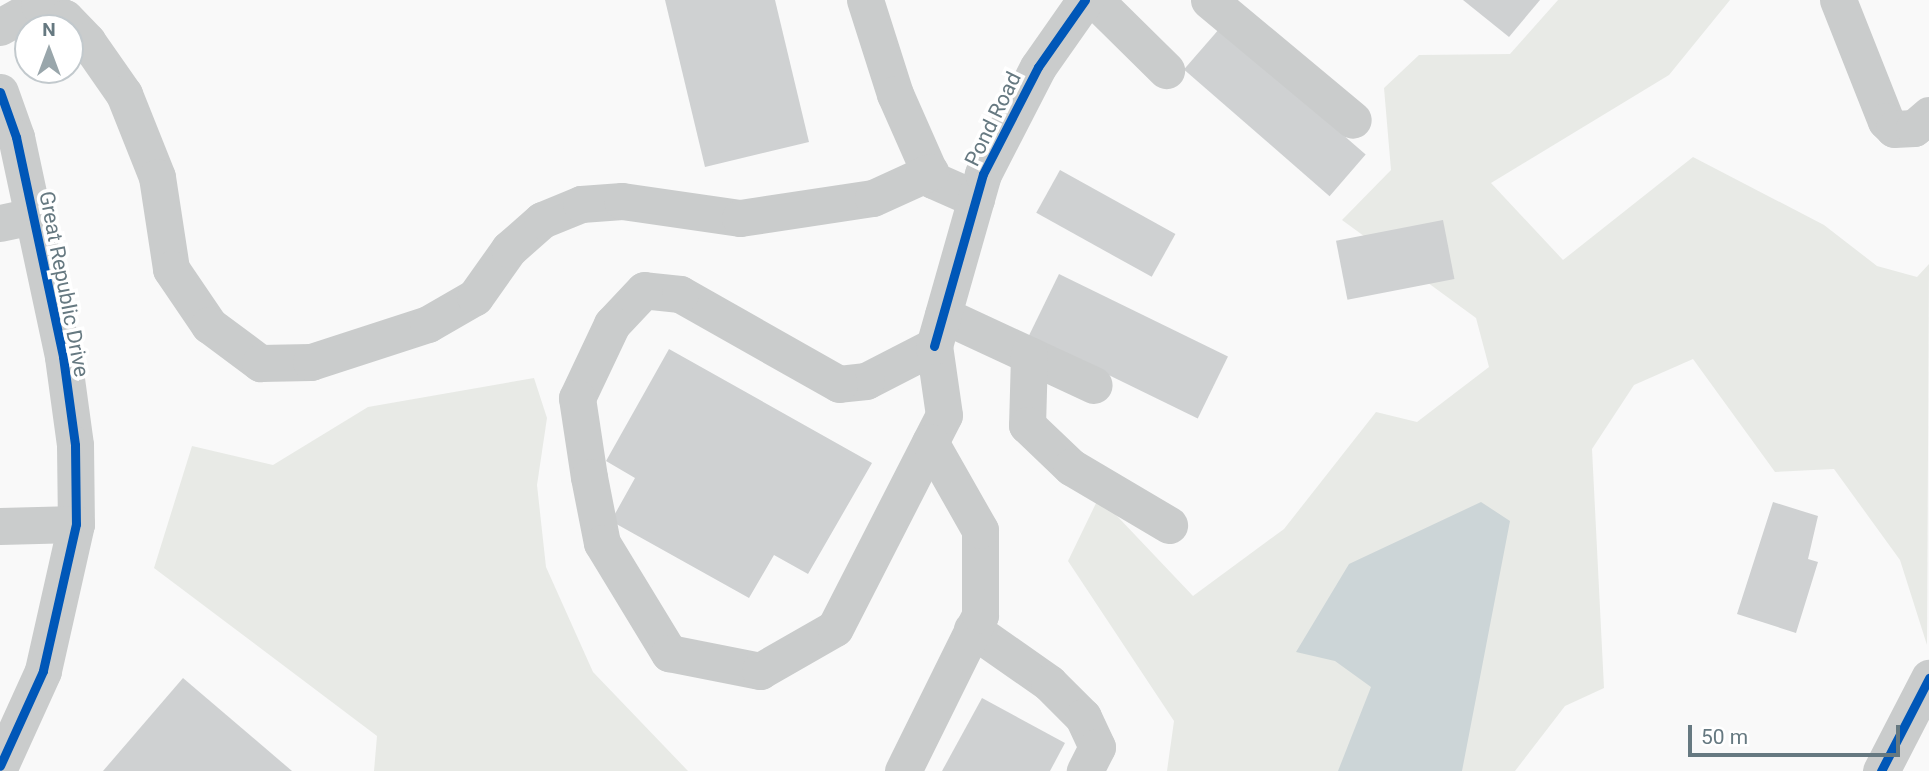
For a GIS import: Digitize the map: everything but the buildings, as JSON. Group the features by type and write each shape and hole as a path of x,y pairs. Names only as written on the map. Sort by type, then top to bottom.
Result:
{"street":[{"path":"865,0 933,180 976,200"},
{"name":"Pond Road","path":"939,331 976,200 1038,67 1085,0"},
{"path":"1095,0 1166,69"},
{"path":"1209,0 1353,120"},
{"path":"1838,0 1886,121 1894,129 1914,128 1929,115"},
{"path":"0,27 39,2 65,18 124,93 157,177 171,269 209,325 260,363 323,359 428,324 475,297 509,249 542,220 581,204 622,201 740,218 873,198 929,172"},
{"name":"Great Republic Drive","path":"0,92 16,219 63,357 75,445 76,524 43,671 0,766"},
{"path":"939,331 944,415 835,628 760,671 669,653 602,543 577,398 612,324 644,290 680,294 839,384 866,381 939,331 1029,355 1094,385"},
{"path":"1029,355 1027,425 1071,467 1169,525"},
{"path":"903,771 980,615 980,530 929,443"},
{"path":"0,526 76,524"},
{"path":"972,629 1049,683 1083,717 1097,747 1086,771"},
{"path":"1881,771 1929,678"}],"shaded area":[{"path":"1558,0 1730,0 1669,75 1491,183 1563,260 1693,157 1824,225 1877,266 1917,277 1929,264 1927,645 1900,560 1834,469 1775,472 1693,359 1634,385 1592,449 1604,688 1565,706 1515,771 1167,771 1174,721 1068,561 1099,497 1193,596 1284,529 1376,412 1417,422 1489,367 1476,318 1342,220 1391,170 1384,88 1419,55 1510,54"},
{"path":"534,378 547,418 537,485 546,567 593,672 688,771 374,771 377,736 154,568 192,446 273,465 368,407"},
{"path":"1481,502 1510,521 1462,771 1338,771 1371,687 1335,661 1296,652 1349,564"}],"cycle path":[{"path":"934,346 983,174 1038,67 1085,0"},
{"path":"0,92 16,137 63,357 75,445 76,524 43,671 0,766"},
{"path":"1881,771 1929,678"}]}
